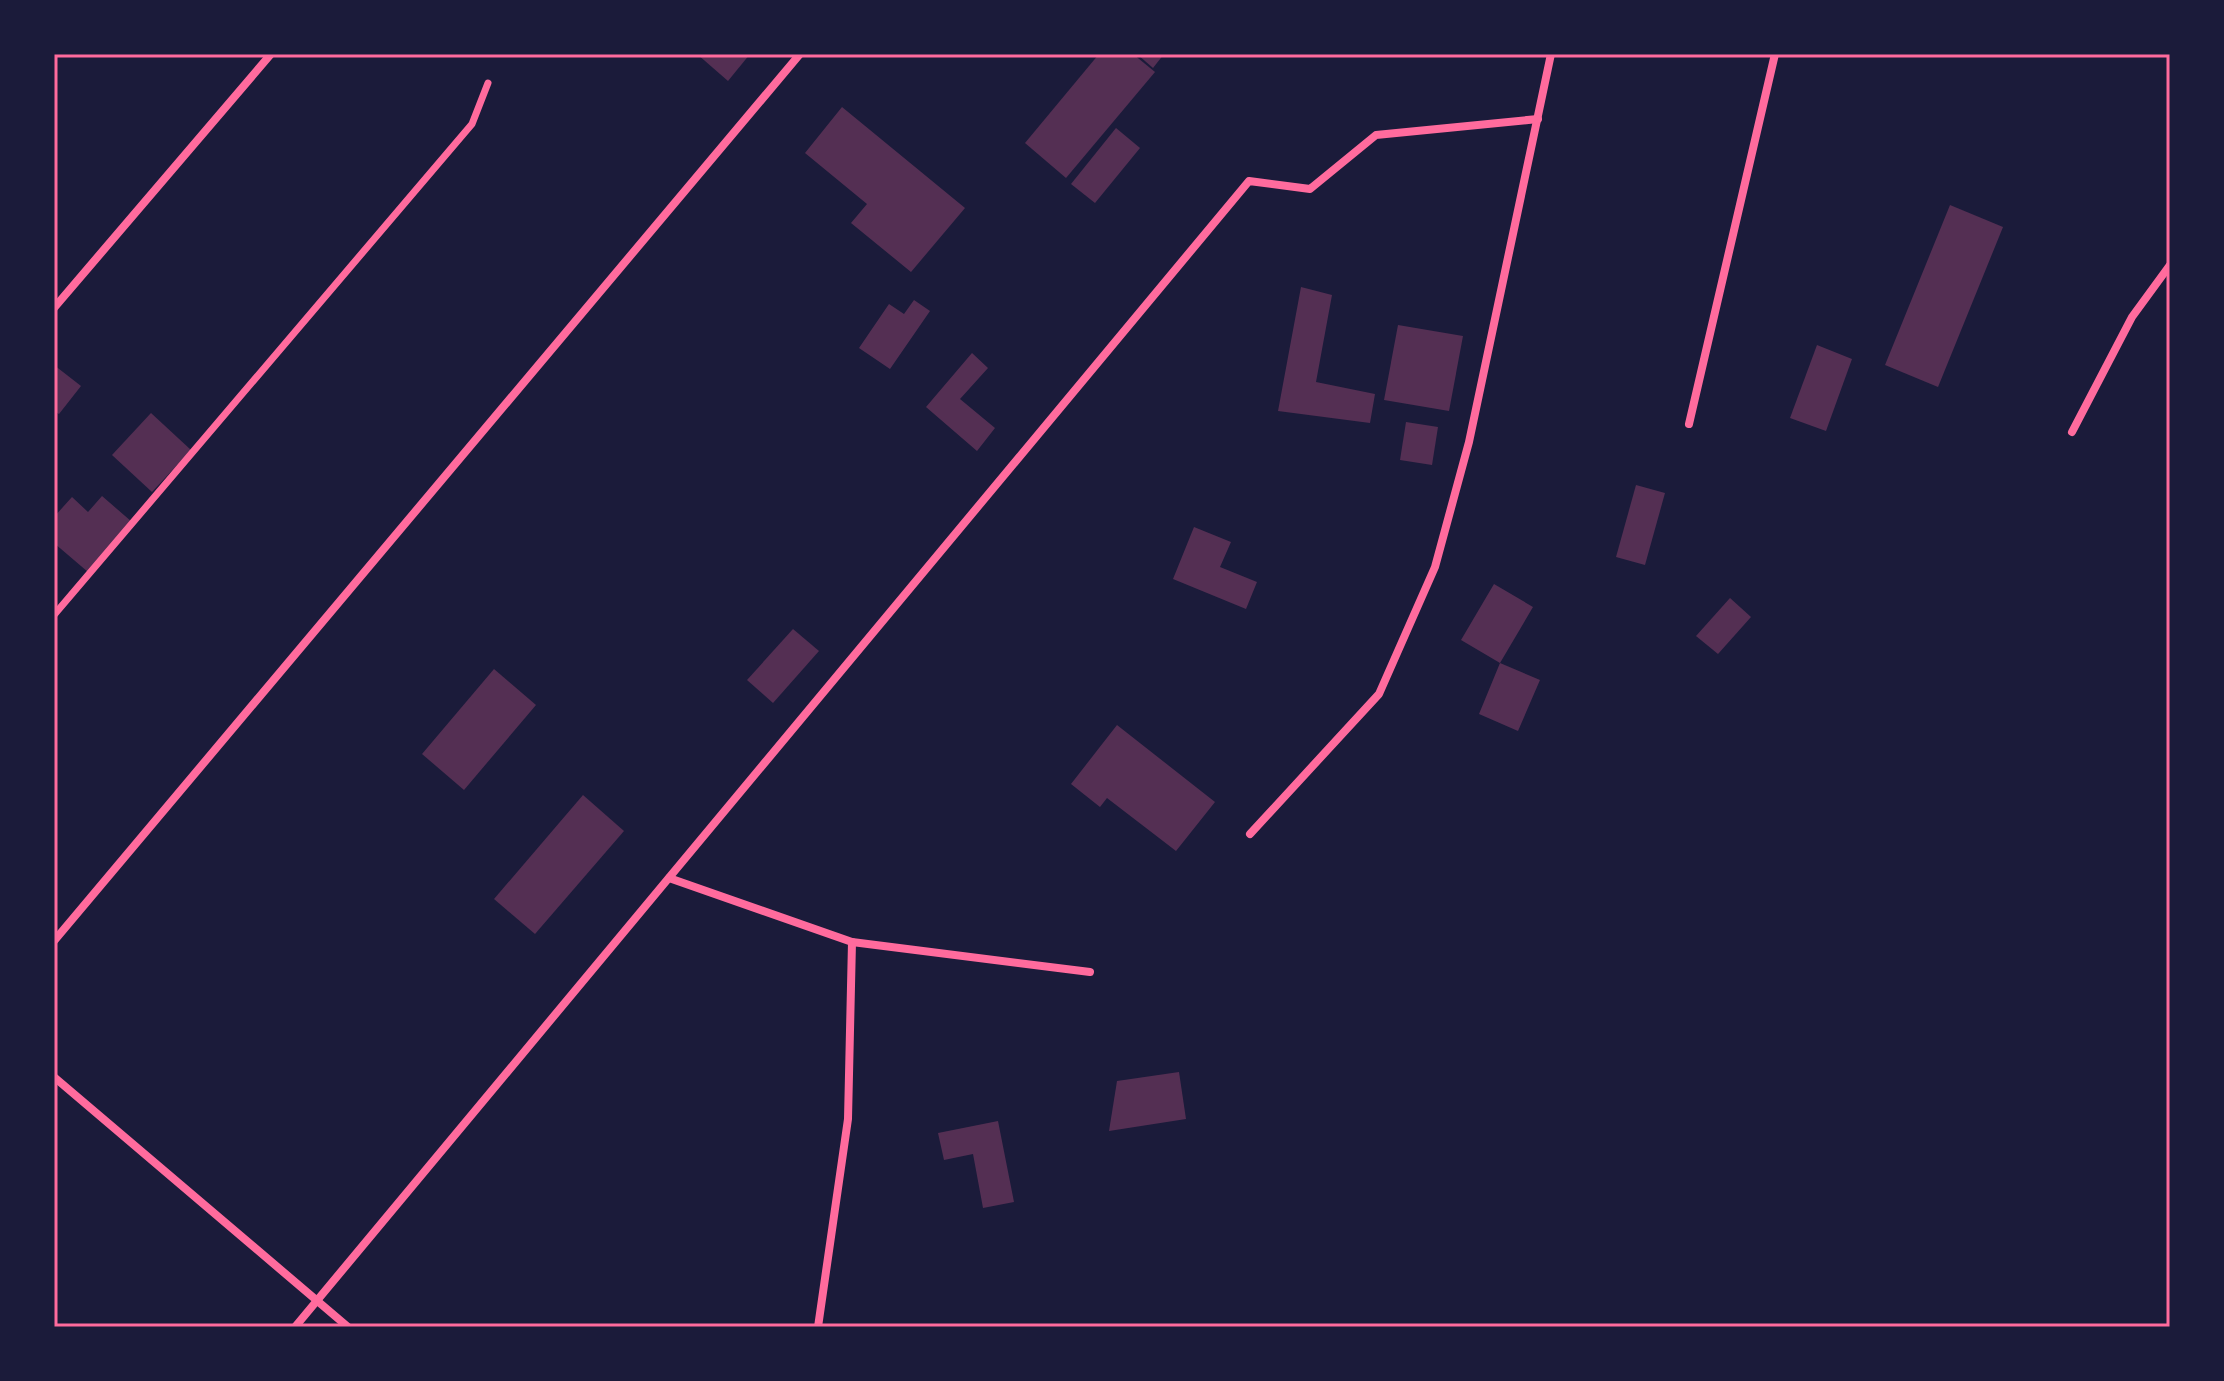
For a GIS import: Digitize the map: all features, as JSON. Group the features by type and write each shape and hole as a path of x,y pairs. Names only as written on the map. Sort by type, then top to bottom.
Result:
{"street":[{"path":"54,308 271,54"},
{"path":"54,941 800,54"},
{"path":"1250,834 1379,694 1435,567 1469,442 1551,54"},
{"path":"1689,424 1775,54"},
{"path":"54,615 472,124 488,83"},
{"path":"295,1327 1249,181 1310,189 1376,135 1538,119"},
{"path":"2072,432 2132,317 2170,265"},
{"path":"669,878 852,942 1090,972"},
{"path":"818,1327 848,1119 852,942"},
{"path":"54,1077 348,1327"}],"building":[{"path":"697,54 750,54 728,81"},
{"path":"1099,54 1133,54 1155,72 1066,178 1025,143"},
{"path":"1137,54 1164,54 1153,68"},
{"path":"842,107 965,208 911,272 851,223 867,204 805,153"},
{"path":"1116,128 1140,148 1095,203 1071,184"},
{"path":"1950,205 2003,227 1938,387 1885,365"},
{"path":"1301,287 1332,295 1316,382 1375,394 1370,423 1278,411"},
{"path":"914,300 930,311 890,369 859,348 889,304 904,314"},
{"path":"1398,325 1463,336 1449,411 1384,400"},
{"path":"1817,345 1852,359 1826,431 1790,418"},
{"path":"972,353 988,368 960,399 995,428 977,451 926,407"},
{"path":"54,365 81,386 59,414 54,411"},
{"path":"151,413 191,450 152,492 112,455"},
{"path":"1406,422 1438,427 1432,465 1400,460"},
{"path":"1636,485 1665,493 1645,565 1616,557"},
{"path":"102,496 132,522 88,572 54,543 54,517 72,497 88,512"},
{"path":"1194,527 1231,542 1220,567 1257,582 1246,609 1173,579"},
{"path":"1494,584 1533,607 1500,663 1461,640"},
{"path":"1730,598 1751,617 1718,654 1696,636"},
{"path":"793,629 819,651 773,703 747,680"},
{"path":"1500,663 1540,680 1518,731 1479,714"},
{"path":"494,669 536,705 464,790 422,754"},
{"path":"1117,725 1215,802 1176,851 1107,798 1100,807 1071,784"},
{"path":"583,795 624,831 535,934 494,899"},
{"path":"1179,1072 1186,1119 1109,1131 1117,1081"},
{"path":"998,1121 1014,1202 983,1208 973,1154 944,1160 938,1133"}]}
